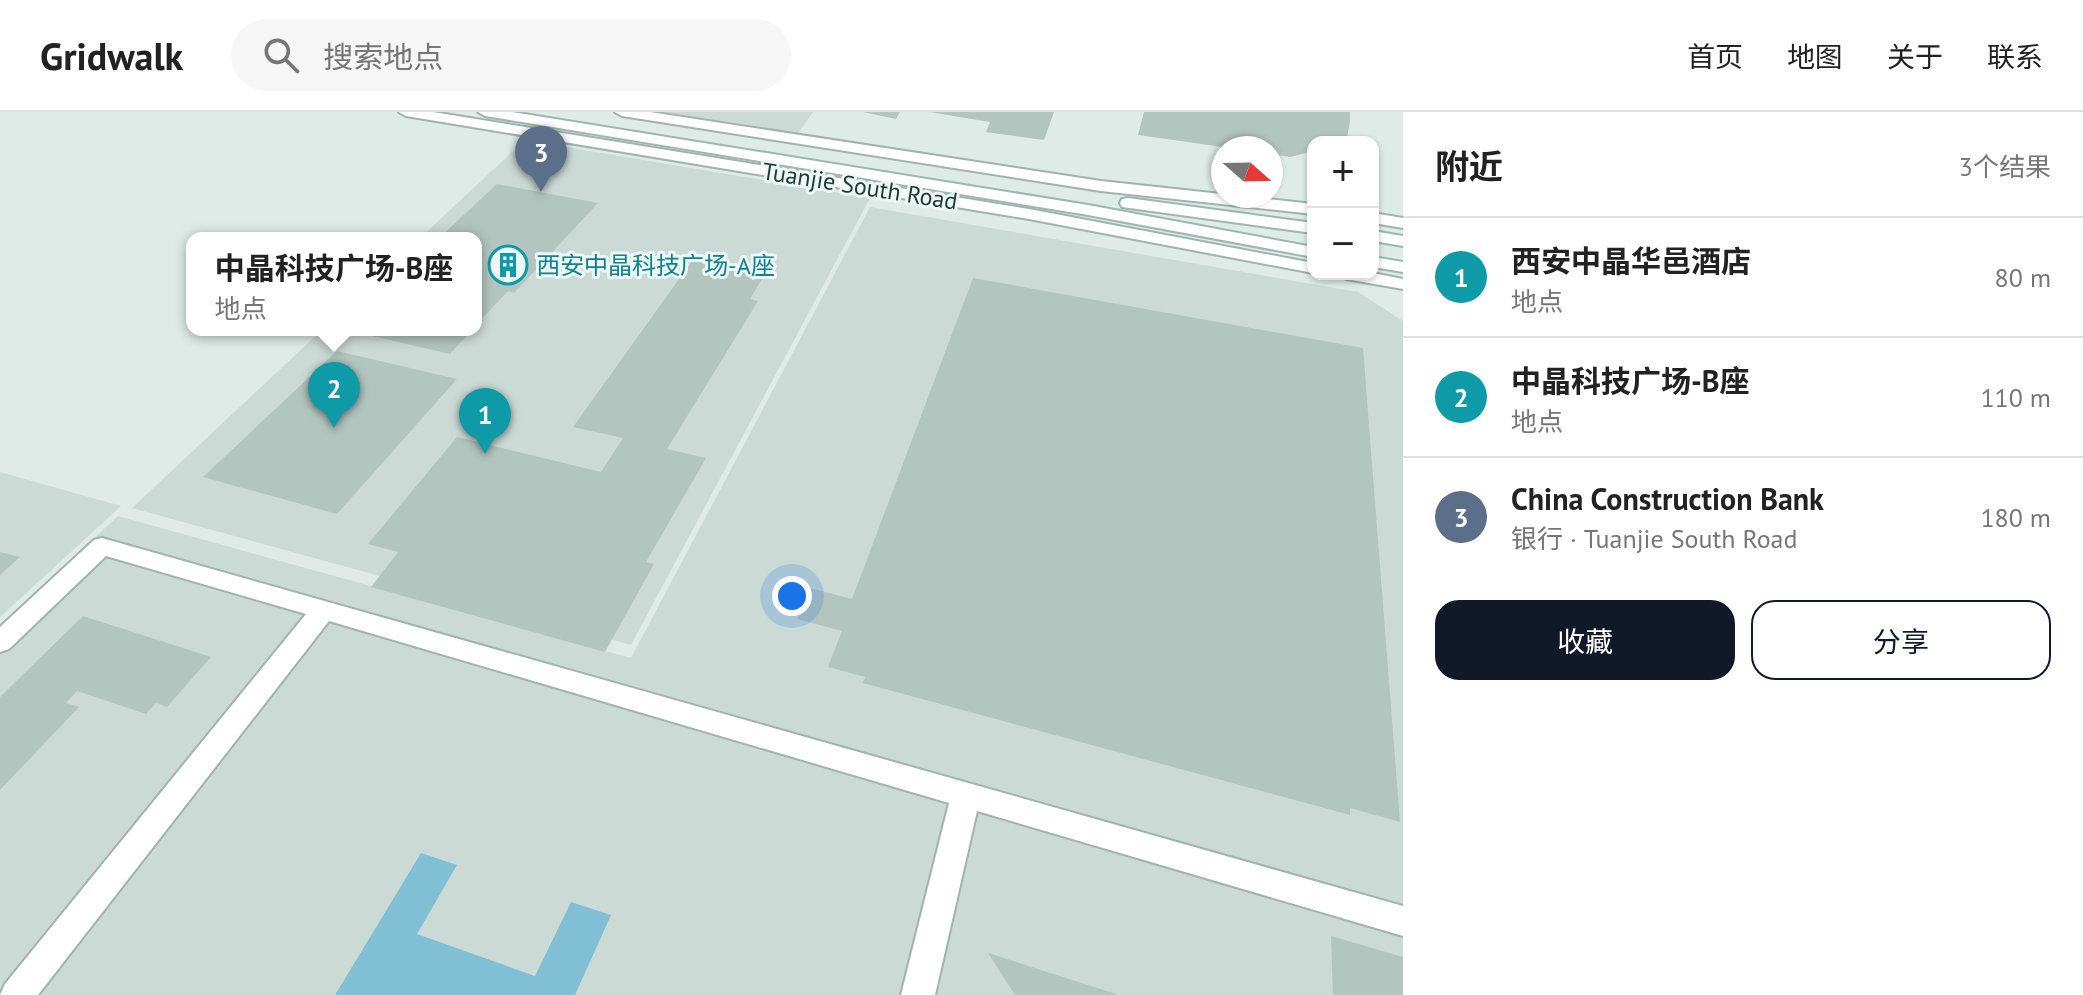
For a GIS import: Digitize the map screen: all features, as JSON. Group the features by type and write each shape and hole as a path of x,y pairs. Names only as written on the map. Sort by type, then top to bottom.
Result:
{"street":[{"name":"Tuanjie South Road","path":"406,112 1029,214 1307,267"},
{"name":"Tuanjie South Road","path":"485,112 1088,210 1307,251"},
{"name":"Tuanjie South Road","path":"549,112 1097,199 1307,227"},
{"name":"Tuanjie South Road","path":"622,112 1101,186 1307,208"},
{"path":"1379,219 1403,223"},
{"path":"1379,237 1403,241"},
{"path":"1379,263 1403,267"},
{"path":"1379,280 1403,284"},
{"path":"0,642 102,546 1403,921"},
{"path":"17,995 323,611"},
{"path":"918,995 966,793"}],"shaded area":[{"path":"663,112 813,112 798,133"},
{"path":"525,140 870,198 631,645 132,508 316,336 482,336 482,232 426,232"},
{"path":"870,207 1358,292 1403,321 1403,995 0,995 0,626 118,516 631,658"},
{"path":"0,472 121,506 0,617"}],"water":[{"path":"421,853 457,865 417,934 535,976 571,902 611,915 575,995 335,995"}],"building":[{"path":"863,112 900,112 896,119"},
{"path":"930,112 1054,112 1044,140 986,132 990,122"},
{"path":"1144,112 1350,112 1347,136 1307,136 1307,153 1290,157 1283,156 1283,136 1211,136 1211,145 1138,135"},
{"name":"西安中晶科技广场-A座","path":"497,184 598,203 514,293 508,291 482,319 482,232 445,232"},
{"path":"692,261 765,274 750,299 758,301 667,449 706,458 646,562 654,564 605,652 371,587 398,552 368,544 457,437 601,472 623,438 573,427"},
{"path":"973,278 1363,348 1400,822 1350,808 1350,815 863,683 865,677 828,667 842,631 797,619 810,588 852,599"},
{"path":"372,336 466,336 450,354"},
{"path":"337,351 457,379 337,514 203,477"},
{"path":"0,552 20,557 0,575"},
{"path":"83,616 211,657 167,707 156,703 146,714 77,691 66,703 79,707 0,790 0,697"},
{"path":"1331,936 1403,957 1403,995 1333,995"},
{"path":"988,953 1116,994 1116,995 1015,995"}],"place":[{"name":"China Construction Bank","path":"541,192"},
{"name":"西安中晶科技广场-A座","path":"508,265"},
{"name":"中晶科技广场-B座","path":"334,428"},
{"name":"西安中晶华邑酒店","path":"485,454"}]}
